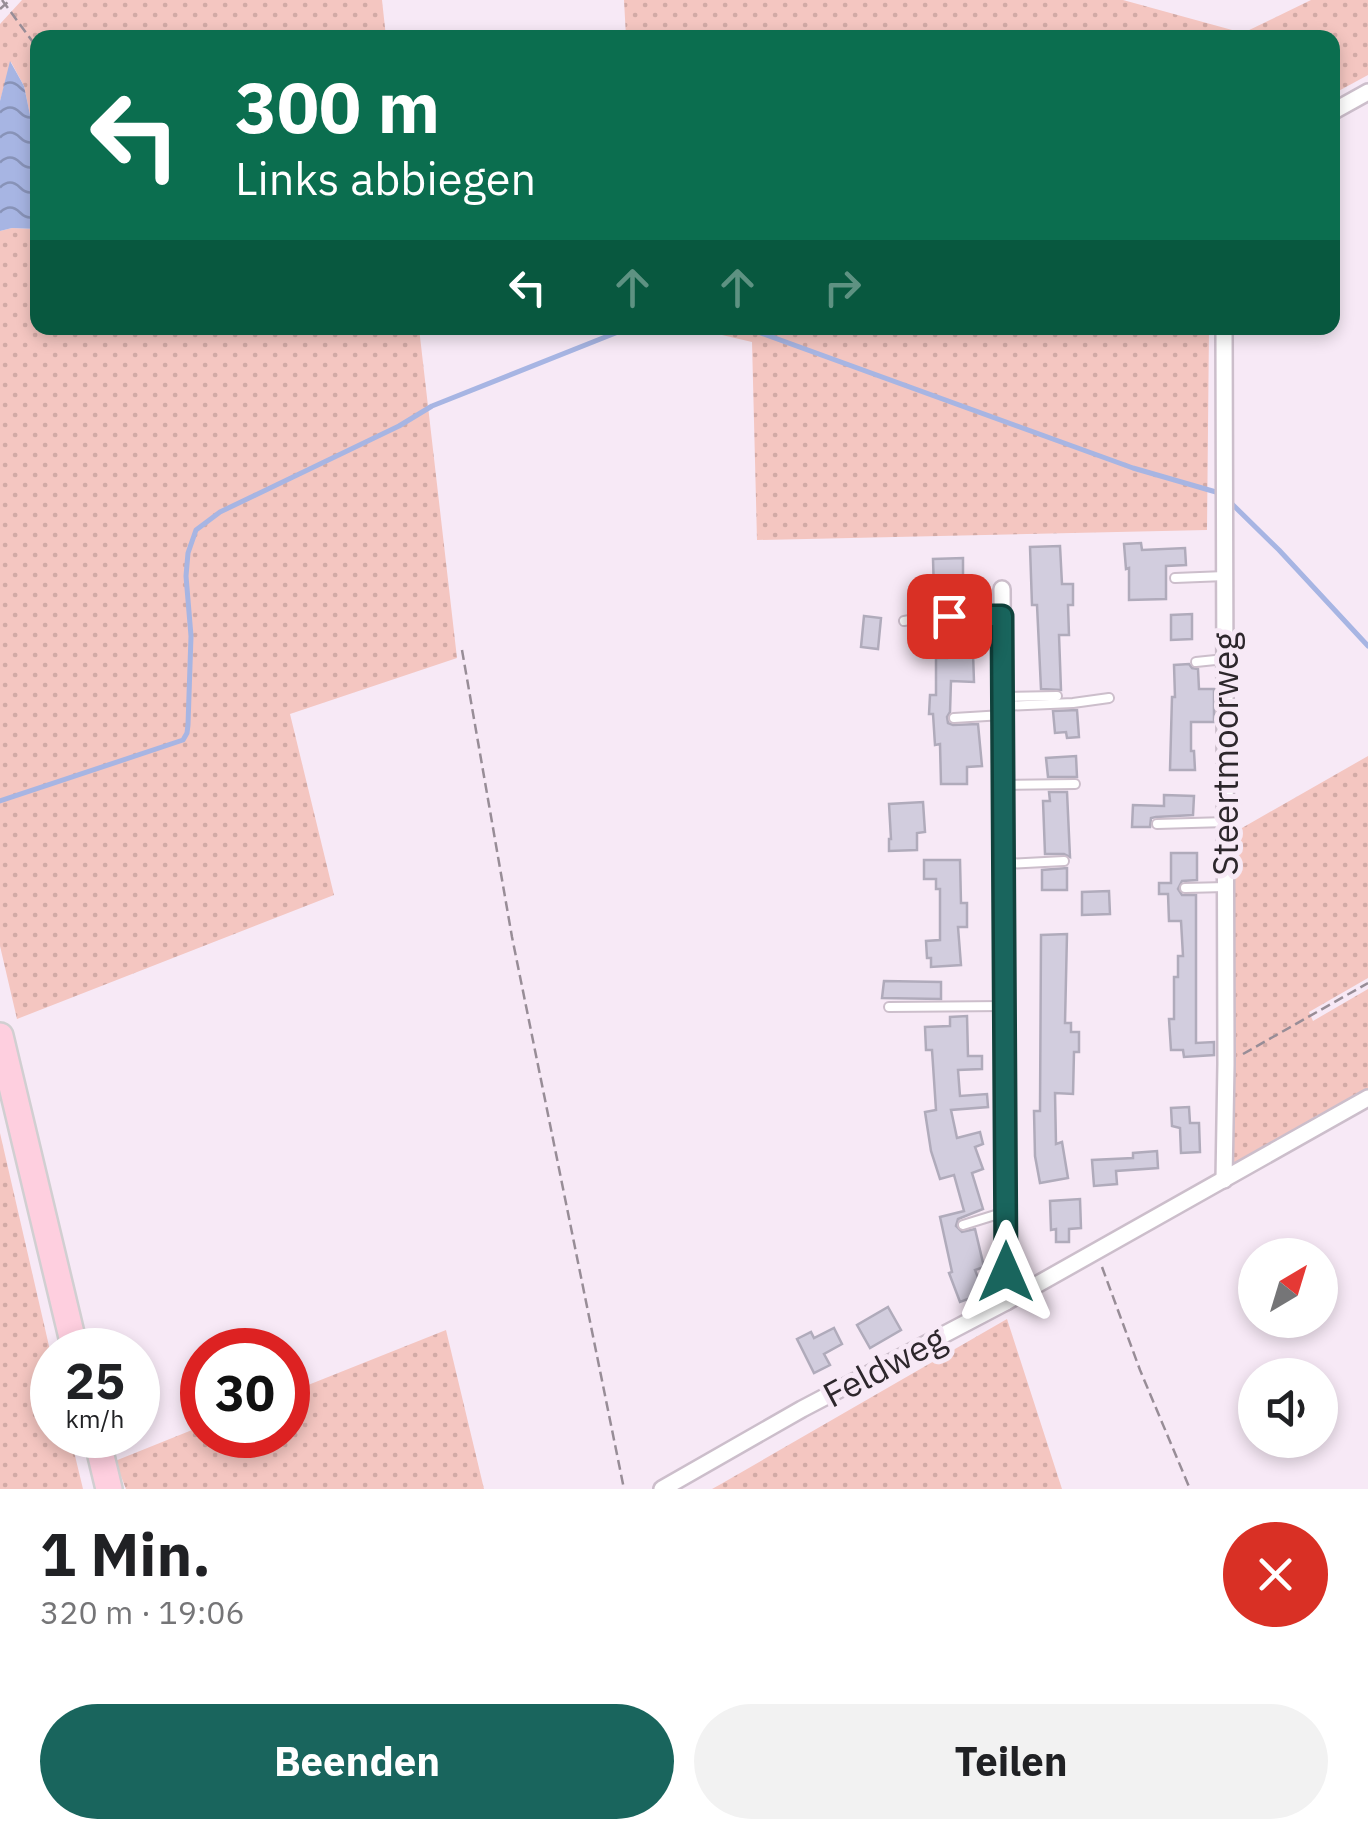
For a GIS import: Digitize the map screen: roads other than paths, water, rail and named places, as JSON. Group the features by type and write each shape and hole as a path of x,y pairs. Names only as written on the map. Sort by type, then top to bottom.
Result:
{"main road":[{"path":"0,1036 70,1328"},
{"path":"102,1458 109,1489"}],"street":[{"path":"1340,108 1368,92"},
{"name":"Steertmoorweg","path":"1224,335 1224,1180"},
{"path":"1002,589 1006,1302"},
{"name":"Feldweg","path":"662,1489 802,1409 1006,1302 1368,1098"}],"lane":[{"path":"1175,578 1225,576"},
{"path":"904,621 1002,616"},
{"path":"1196,662 1225,659"},
{"path":"954,718 1056,696"},
{"path":"1003,706 1109,698"},
{"path":"1003,785 1075,784"},
{"path":"1157,824 1226,822"},
{"path":"1004,864 1064,861"},
{"path":"1185,888 1226,888"},
{"path":"889,1007 1004,1006"},
{"path":"963,1225 1005,1212"}],"water":[{"path":"10,61 24,86 30,115 30,229 0,231 0,101"}],"waterway":[{"path":"0,801 183,740 188,725 191,636 186,576 196,530 220,512 399,426 432,406 610,335"},
{"path":"766,335 1133,468 1216,492"},
{"path":"1231,503 1368,646"}]}
